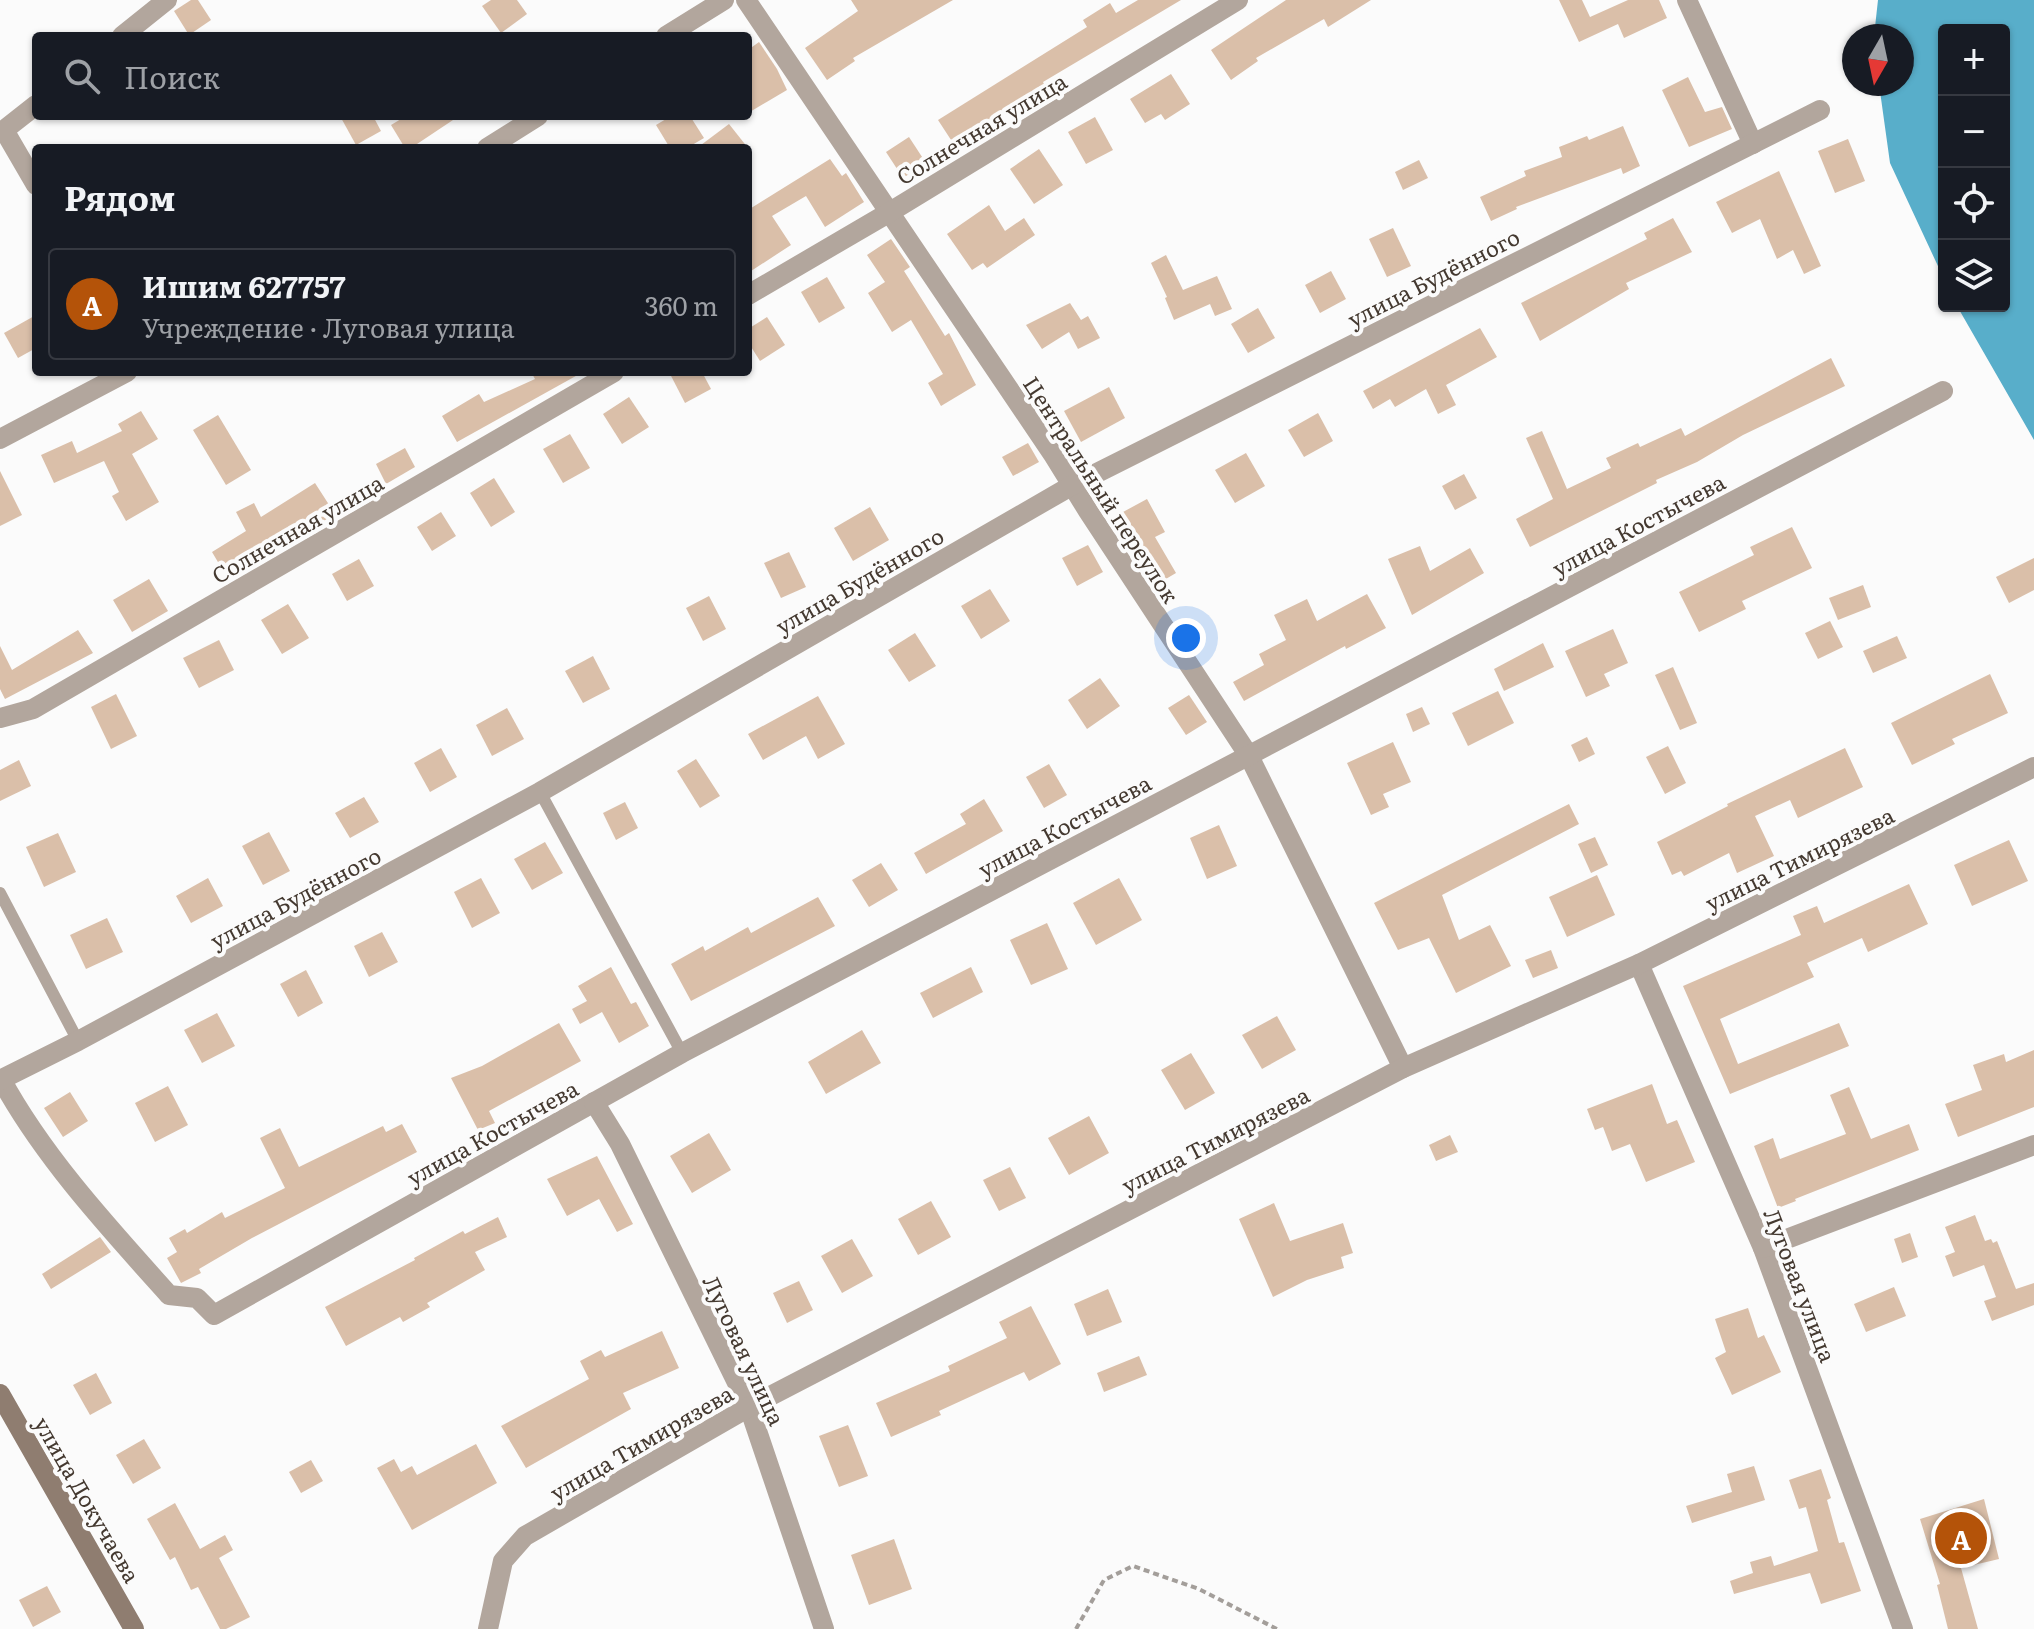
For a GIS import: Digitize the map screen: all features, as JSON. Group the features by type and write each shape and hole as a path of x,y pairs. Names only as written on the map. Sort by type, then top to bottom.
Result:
{"main road":[{"name":"улица Докучаева","path":"0,1394 134,1629"}],"street":[{"path":"127,32 167,0"},
{"path":"672,32 724,0"},
{"name":"Центральный переулок","path":"746,0 1054,456 1249,756 1403,1068"},
{"name":"Солнечная улица","path":"752,293 1238,0"},
{"path":"1687,0 1753,144"},
{"path":"32,108 4,130 32,178"},
{"name":"улица Будённого","path":"1,1079 78,1041 540,792 1071,486 1820,110"},
{"path":"493,144 532,120"},
{"path":"0,439 119,376"},
{"name":"Солнечная улица","path":"0,718 33,709 607,376"},
{"name":"улица Костычева","path":"1,1079 13,1101 64,1172 169,1295 197,1298 214,1315 682,1053 1943,391"},
{"name":"улица Тимирязева","path":"488,1629 503,1561 525,1536 749,1407 1403,1068 1639,964 2034,767"},
{"name":"Луговая улица","path":"1639,964 1763,1248 1903,1629"},
{"name":"Луговая улица","path":"594,1102 620,1144 749,1407 824,1629"},
{"path":"1763,1248 2034,1145"}],"lane":[{"path":"540,792 682,1053"},
{"path":"0,893 78,1041"}],"path":[{"path":"1076,1629 1104,1580 1133,1566 1199,1589 1277,1629"}],"water":[{"path":"1878,0 2034,0 2034,440 1960,312 2010,312 2010,24 1938,24 1938,266 1890,163 1881,96 1914,96 1914,24 1875,24"}],"building":[{"path":"191,0 198,0 211,20 193,32 187,32 174,11"},
{"path":"491,0 517,0 527,14 500,32 482,6"},
{"path":"851,0 953,0 853,58 855,61 827,80 805,48 858,11"},
{"path":"1138,0 1181,0 1043,82 1045,86 953,143 938,120 1087,27 1083,20 1110,3 1116,13"},
{"path":"1286,0 1371,0 1328,27 1324,19 1256,58 1258,61 1231,80 1211,50"},
{"path":"1559,0 1582,0 1590,17 1628,0 1659,0 1667,18 1624,38 1618,24 1579,42"},
{"path":"759,42 787,90 752,111 752,47"},
{"path":"1171,74 1190,104 1165,120 1161,114 1145,123 1130,99"},
{"path":"1688,77 1705,112 1722,107 1732,129 1689,147 1662,90"},
{"path":"1095,117 1113,150 1086,164 1068,132"},
{"path":"342,120 375,120 381,131 355,144"},
{"path":"399,120 453,120 417,144 403,144 391,125"},
{"path":"664,120 693,120 704,138 694,144 668,144 656,125"},
{"path":"729,124 745,144 702,144"},
{"path":"1623,126 1640,166 1623,174 1621,168 1516,207 1491,221 1480,197 1526,176 1524,171 1562,157 1559,147 1587,136 1589,140"},
{"path":"909,137 926,163 903,178 886,152"},
{"path":"1848,139 1865,181 1835,193 1818,151"},
{"path":"1039,149 1063,185 1034,204 1010,169"},
{"path":"830,159 842,176 846,173 864,202 825,227 806,196 772,216 791,245 752,270 752,208"},
{"path":"1419,160 1428,178 1403,190 1395,172"},
{"path":"1779,171 1821,266 1804,274 1793,250 1777,259 1760,219 1732,233 1716,202"},
{"path":"989,205 1005,231 1024,218 1035,235 987,268 983,263 972,270 947,234"},
{"path":"1673,218 1692,252 1626,283 1629,289 1540,341 1521,303 1647,239 1644,233"},
{"path":"1393,228 1411,266 1387,277 1369,239"},
{"path":"891,239 910,267 904,271 945,336 949,333 976,385 941,406 928,383 943,374 911,320 892,332 868,293 885,282 867,255"},
{"path":"1166,255 1183,290 1217,276 1232,309 1215,316 1210,304 1174,320 1151,263"},
{"path":"1331,271 1346,299 1320,313 1305,285"},
{"path":"827,277 845,308 819,323 801,292"},
{"path":"1070,303 1081,320 1088,316 1100,338 1078,349 1069,332 1042,349 1026,325"},
{"path":"1258,308 1275,338 1248,353 1231,324"},
{"path":"32,317 32,350 18,358 4,333"},
{"path":"767,317 785,345 760,361 752,348 752,326"},
{"path":"1480,328 1497,357 1446,385 1456,405 1438,414 1426,389 1395,407 1390,399 1373,409 1363,391"},
{"path":"1831,358 1845,386 1743,435 1697,462 1656,480 1657,483 1530,547 1516,519 1553,499 1526,438 1542,431 1567,489 1611,468 1606,458 1638,443 1640,447 1681,428 1685,436"},
{"path":"533,376 576,376 457,442 442,416 479,394 484,402 535,379"},
{"path":"671,376 704,376 711,389 685,403"},
{"path":"1109,387 1125,418 1081,442 1064,411"},
{"path":"629,397 649,427 622,444 603,414"},
{"path":"141,411 158,439 132,454 159,502 126,521 112,496 119,492 104,461 54,483 41,455 72,441 77,453 122,431 118,424"},
{"path":"1318,413 1333,441 1304,457 1288,430"},
{"path":"218,415 251,470 226,485 193,430"},
{"path":"570,434 590,468 563,483 543,449"},
{"path":"1028,443 1039,462 1013,476 1002,457"},
{"path":"405,448 415,467 386,484 376,464"},
{"path":"1246,453 1265,486 1235,503 1215,470"},
{"path":"0,471 22,515 0,526"},
{"path":"1464,474 1477,498 1455,510 1442,486"},
{"path":"494,478 515,512 491,527 470,493"},
{"path":"315,483 335,514 293,540 251,560 253,563 228,579 212,552 246,531 236,512 254,503 261,517"},
{"path":"1147,499 1165,532 1155,537 1176,573 1159,583 1123,512"},
{"path":"870,507 889,540 853,561 834,528"},
{"path":"441,512 456,536 432,551 417,527"},
{"path":"1792,527 1812,568 1742,601 1746,609 1699,632 1679,592 1754,555 1750,547"},
{"path":"1088,545 1103,572 1077,586 1062,558"},
{"path":"1420,546 1430,571 1470,548 1484,573 1412,615 1388,559"},
{"path":"789,552 806,587 781,598 764,563"},
{"path":"2034,558 2034,590 2009,603 1996,577"},
{"path":"359,559 374,586 347,601 332,574"},
{"path":"149,579 168,611 132,632 113,600"},
{"path":"1863,585 1871,607 1838,620 1829,598"},
{"path":"990,589 1010,621 981,639 961,606"},
{"path":"1367,594 1386,628 1346,649 1345,646 1244,701 1233,682 1264,665 1259,654 1286,640 1274,615 1307,599 1317,621"},
{"path":"709,596 726,629 703,641 686,608"},
{"path":"288,604 309,638 282,654 261,620"},
{"path":"1830,621 1843,647 1818,659 1805,633"},
{"path":"1613,629 1628,663 1604,674 1610,686 1586,697 1565,651"},
{"path":"78,630 93,653 5,699 0,689 0,646 12,670"},
{"path":"915,633 936,666 909,682 888,650"},
{"path":"1897,636 1907,658 1873,673 1863,651"},
{"path":"219,640 234,670 199,688 183,658"},
{"path":"1543,643 1554,667 1504,691 1494,669"},
{"path":"593,656 610,689 583,703 565,671"},
{"path":"1673,667 1697,723 1680,730 1655,675"},
{"path":"1990,674 2008,713 1952,739 1955,744 1912,765 1891,723"},
{"path":"1100,678 1120,706 1087,729 1068,700"},
{"path":"1498,691 1514,723 1468,746 1452,713"},
{"path":"116,694 137,736 111,749 91,707"},
{"path":"1189,695 1207,722 1186,735 1168,708"},
{"path":"818,696 845,744 818,759 806,736 763,760 748,734"},
{"path":"1422,707 1430,724 1413,732 1406,714"},
{"path":"507,708 524,739 492,756 476,725"},
{"path":"1587,737 1595,754 1579,762 1571,745"},
{"path":"1393,742 1411,782 1383,794 1389,807 1371,815 1347,763"},
{"path":"1668,746 1686,783 1665,794 1646,757"},
{"path":"441,748 457,777 430,792 414,763"},
{"path":"1845,748 1863,787 1798,818 1790,800 1755,816 1774,856 1737,873 1729,853 1684,876 1681,871 1672,875 1657,842 1727,804"},
{"path":"696,759 720,796 700,808 677,771"},
{"path":"19,760 31,786 0,801 0,770"},
{"path":"1049,764 1067,795 1044,808 1026,777"},
{"path":"364,797 379,822 350,838 335,813"},
{"path":"984,799 1003,831 926,874 914,853 966,824 960,814"},
{"path":"625,802 638,828 616,840 603,813"},
{"path":"1569,804 1579,824 1442,895 1459,940 1490,925 1511,966 1456,993 1429,938 1398,950 1374,903"},
{"path":"1219,825 1237,866 1207,879 1190,838"},
{"path":"269,832 290,871 263,885 242,846"},
{"path":"58,833 76,872 44,887 26,847"},
{"path":"1595,837 1608,865 1591,873 1578,844"},
{"path":"2009,840 2028,881 1972,906 1954,865"},
{"path":"545,842 563,873 532,890 514,859"},
{"path":"881,863 898,890 869,907 852,880"},
{"path":"1597,875 1615,915 1567,937 1549,897"},
{"path":"208,878 223,906 191,923 176,896"},
{"path":"481,878 500,913 472,928 454,892"},
{"path":"1119,878 1142,920 1096,945 1073,903"},
{"path":"1909,884 1928,924 1868,952 1862,938 1807,963 1814,977 1720,1019 1738,1064 1839,1023 1849,1046 1730,1094 1683,986 1801,935 1793,916 1817,906 1824,923"},
{"path":"818,897 835,926 691,1001 671,964 703,946 705,951 748,927 751,933"},
{"path":"107,918 123,952 86,969 70,935"},
{"path":"1047,923 1068,969 1031,985 1010,940"},
{"path":"382,932 398,962 369,977 354,946"},
{"path":"1551,950 1558,968 1533,978 1525,960"},
{"path":"611,967 631,1004 636,1002 649,1026 619,1043 602,1012 580,1024 572,1009 587,1001 578,986"},
{"path":"971,967 983,992 933,1018 920,993"},
{"path":"306,970 323,1003 298,1017 280,984"},
{"path":"217,1013 235,1046 202,1063 184,1030"},
{"path":"1277,1016 1296,1050 1262,1069 1242,1035"},
{"path":"559,1023 581,1061 489,1111 495,1123 478,1130 451,1078 482,1066"},
{"path":"862,1030 881,1063 826,1094 808,1062"},
{"path":"2034,1050 2034,1107 1958,1137 1945,1104 1982,1090 1973,1065 2004,1054 2006,1062"},
{"path":"1191,1053 1215,1093 1185,1110 1161,1070"},
{"path":"1652,1084 1667,1124 1677,1120 1695,1162 1646,1182 1630,1144 1612,1151 1603,1127 1595,1130 1587,1109"},
{"path":"168,1086 188,1125 155,1142 135,1103"},
{"path":"1849,1087 1871,1139 1909,1124 1919,1150 1778,1208 1754,1146 1773,1138 1780,1159 1846,1134 1830,1095"},
{"path":"70,1092 88,1121 63,1137 44,1108"},
{"path":"1089,1116 1109,1153 1069,1175 1048,1138"},
{"path":"402,1124 417,1152 252,1238 181,1283 167,1258 177,1252 169,1238 185,1229 187,1233 222,1212 225,1218 285,1188 260,1138 280,1128 299,1167 383,1126 386,1132"},
{"path":"709,1133 731,1170 692,1193 670,1156"},
{"path":"1450,1135 1458,1152 1436,1161 1429,1145"},
{"path":"597,1156 633,1224 617,1232 599,1199 567,1216 547,1179"},
{"path":"1010,1167 1026,1198 999,1211 983,1180"},
{"path":"931,1201 951,1237 918,1255 898,1219"},
{"path":"1274,1203 1290,1241 1343,1223 1353,1253 1341,1257 1344,1268 1307,1280 1273,1297 1239,1219"},
{"path":"1975,1215 1985,1241 1997,1241 2016,1289 2034,1283 2034,1305 1992,1321 1984,1301 1996,1297 1984,1265 1953,1277 1945,1256 1955,1252 1945,1227"},
{"path":"498,1217 507,1237 475,1252 485,1270 427,1303 430,1307 403,1322 400,1317 346,1346 325,1307 463,1231 465,1234"},
{"path":"1910,1233 1918,1257 1902,1263 1894,1239"},
{"path":"100,1237 111,1252 51,1289 42,1274"},
{"path":"852,1239 873,1276 842,1293 821,1256"},
{"path":"799,1281 813,1310 787,1323 773,1293"},
{"path":"1894,1287 1906,1316 1866,1332 1854,1304"},
{"path":"1108,1289 1122,1322 1087,1336 1074,1304"},
{"path":"1031,1306 1061,1364 1029,1381 1024,1372 891,1437 876,1403 950,1371 948,1366 1007,1338 999,1322"},
{"path":"1748,1308 1758,1338 1764,1335 1781,1372 1732,1395 1715,1358 1726,1352 1715,1319"},
{"path":"662,1331 679,1368 623,1393 631,1409 526,1468 501,1426 589,1379 580,1361 601,1350 605,1357"},
{"path":"1139,1356 1147,1375 1104,1392 1097,1373"},
{"path":"96,1373 112,1403 90,1415 73,1385"},
{"path":"848,1425 868,1476 839,1487 819,1436"},
{"path":"144,1439 161,1468 133,1484 116,1455"},
{"path":"476,1444 497,1483 412,1530 377,1468 394,1459 401,1472 412,1466 417,1475"},
{"path":"311,1460 323,1481 301,1493 289,1472"},
{"path":"1754,1466 1765,1500 1692,1523 1686,1506 1732,1492 1727,1474"},
{"path":"1821,1469 1831,1498 1827,1500 1839,1543 1844,1542 1861,1591 1821,1604 1810,1573 1734,1594 1730,1581 1753,1573 1750,1562 1771,1556 1774,1566 1818,1551 1806,1507 1799,1509 1789,1480"},
{"path":"1984,1499 1999,1559 1961,1568 1978,1629 1948,1629 1937,1585 1940,1584 1920,1519"},
{"path":"175,1503 200,1549 225,1535 233,1550 219,1558 250,1617 220,1629 198,1587 191,1590 175,1557 170,1560 147,1519"},
{"path":"894,1539 912,1589 869,1605 851,1555"},
{"path":"47,1586 61,1612 33,1627 19,1600"}],"place":[{"name":"Ишим 627757","path":"1961,1538"}]}
